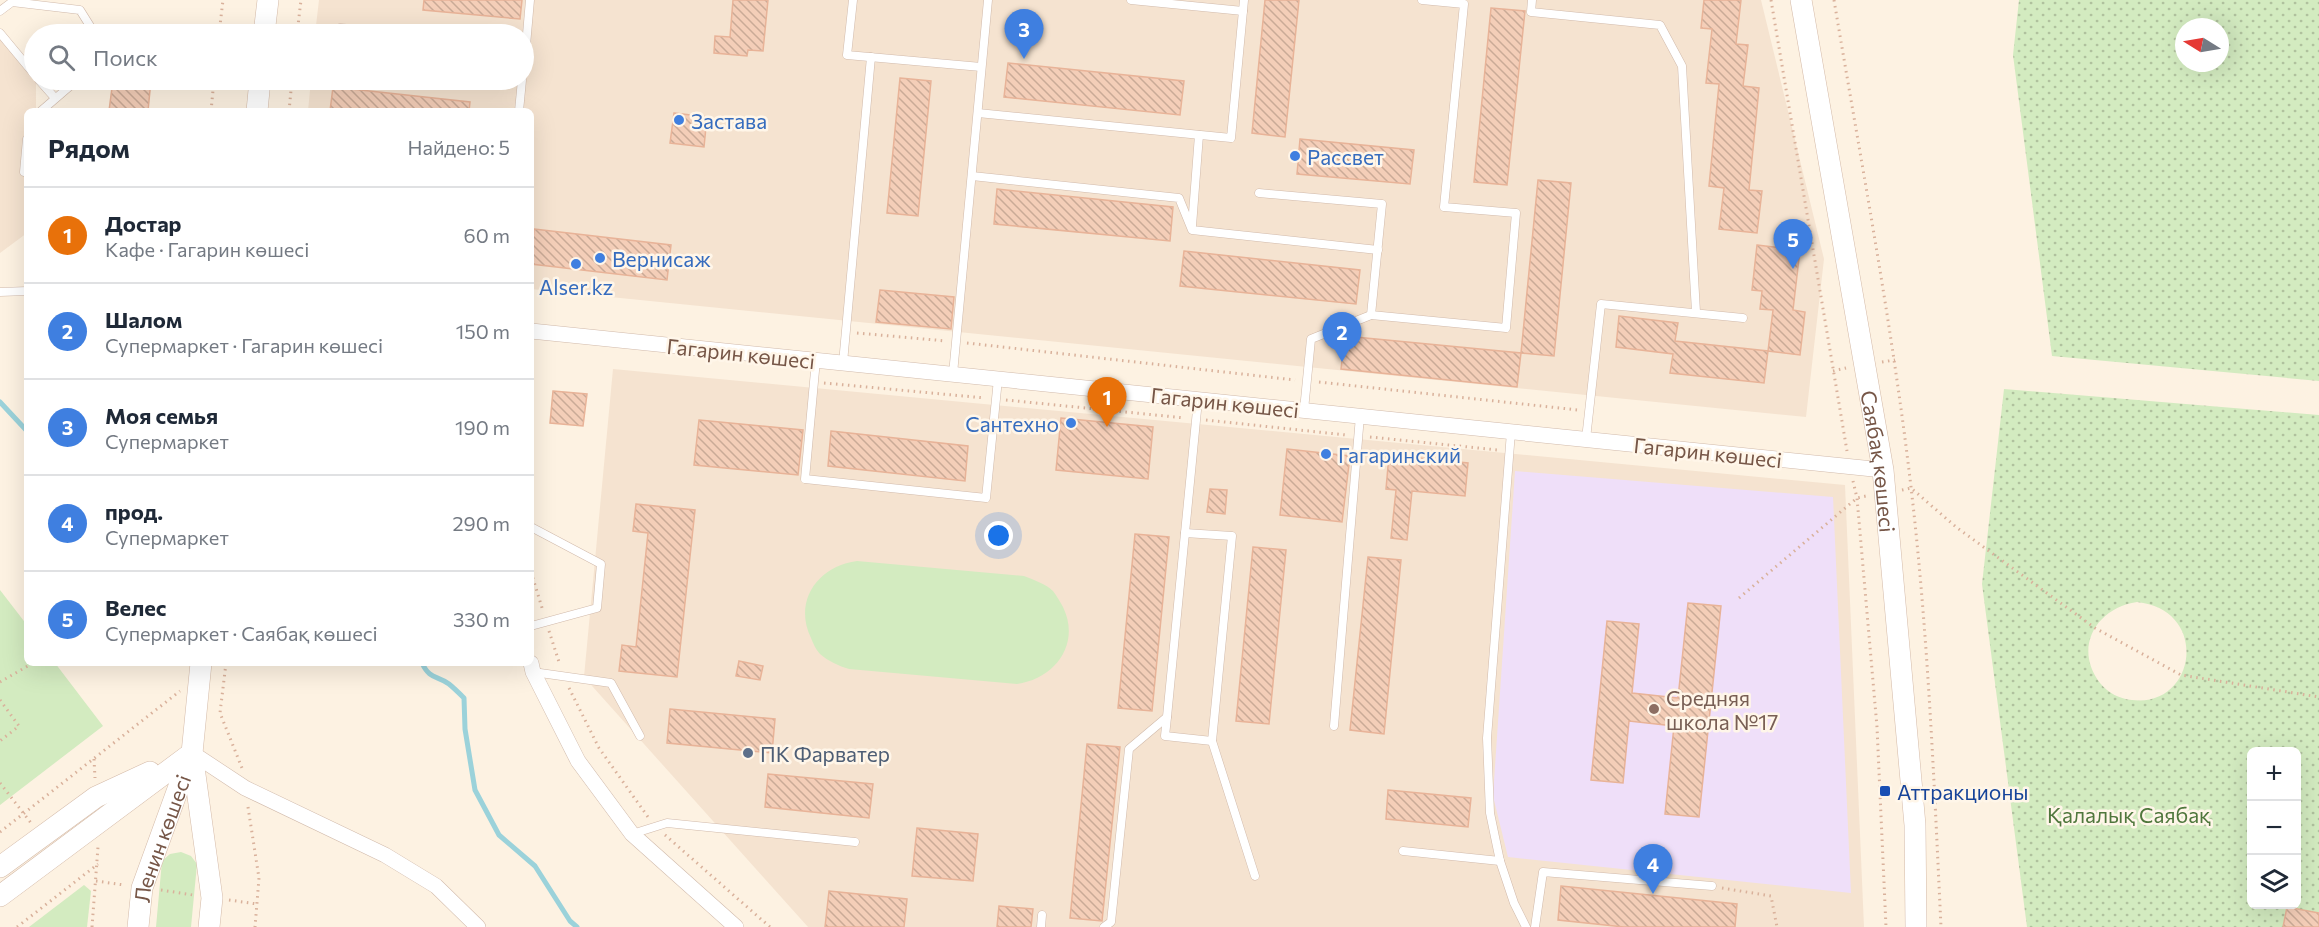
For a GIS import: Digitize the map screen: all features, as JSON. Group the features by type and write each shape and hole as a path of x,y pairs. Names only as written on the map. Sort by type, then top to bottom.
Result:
{"street":[{"path":"265,24 268,0"},
{"name":"Саябақ көшесі","path":"1801,0 1883,470 1915,825 1916,927"},
{"path":"257,108 259,90"},
{"name":"Гагарин көшесі","path":"534,331 1883,470"},
{"name":"Ленин көшесі","path":"201,666 192,753 212,898 209,927"},
{"path":"532,667 578,761 632,834 736,927"},
{"path":"192,753 245,788 386,855 436,886 478,927"},
{"path":"0,867 96,797 192,753"},
{"path":"0,896 192,753"},
{"name":"Ленин көшесі","path":"138,927 142,888 192,753"}],"lane":[{"path":"527,24 530,0"},
{"path":"853,0 847,55 981,67"},
{"path":"953,375 988,0"},
{"path":"1131,0 1243,11"},
{"path":"978,113 1231,138 1244,0"},
{"path":"1304,410 1311,339 1371,315 1506,328 1516,213 1443,207 1464,4 1422,0"},
{"path":"1532,0 1531,12 1660,24 1682,66 1696,312"},
{"path":"0,11 12,2 80,10 89,24"},
{"path":"0,33 24,62"},
{"path":"843,363 871,57"},
{"path":"48,90 55,98"},
{"path":"44,108 64,90"},
{"path":"519,108 521,90"},
{"path":"1192,230 1198,135"},
{"path":"972,176 1179,198 1192,230"},
{"path":"1259,193 1382,204 1371,315"},
{"path":"1192,230 1378,250"},
{"path":"0,292 24,291"},
{"path":"1586,440 1601,304 1743,318"},
{"path":"816,360 805,479 986,498 998,379"},
{"path":"1198,400 1165,736 1212,741"},
{"path":"1334,726 1360,416"},
{"path":"1511,432 1487,738 1490,813 1500,861 1514,903 1526,927"},
{"path":"534,529 601,564 597,608 534,625"},
{"path":"1185,532 1232,536 1212,741 1255,876"},
{"path":"532,667 563,676 611,683 640,736"},
{"path":"1104,927 1111,922 1129,748 1167,717"},
{"path":"632,834 667,823 855,842"},
{"path":"1403,851 1500,861"},
{"path":"1534,927 1543,872 1712,886"},
{"path":"1041,927 1042,915"}],"path":[{"path":"220,24 223,0"},
{"path":"298,24 301,0"},
{"path":"211,108 213,90"},
{"path":"289,108 291,90"},
{"path":"845,332 1589,411"},
{"path":"814,382 1509,451"},
{"path":"1739,598 1857,498 1911,488 1956,527 2095,628 2181,675 2319,697"},
{"path":"534,582 563,676 599,748 655,827 770,927"},
{"path":"0,682 28,666"},
{"path":"226,666 220,713 242,764 259,878 255,927"},
{"path":"0,832 183,688"},
{"path":"0,700 19,726 0,741"},
{"path":"0,783 42,837"},
{"path":"17,927 98,864"},
{"path":"96,881 258,904"},
{"path":"1712,886 1771,896 1777,927"}],"shaded area":[{"path":"319,0 1761,0 1824,259 1806,417 534,289 534,108 308,108 310,90 534,90 534,24 316,24"},
{"path":"0,35 24,65 24,90 36,90 36,108 24,108 24,235 0,253"},
{"path":"613,369 1845,485 1864,927 808,927 584,677"},
{"path":"1515,471 1833,497 1851,893 1508,857 1493,796"}],"green space":[{"path":"2019,0 2319,0 2319,381 2052,356 2013,55"},
{"name":"Қалалық Саябақ","path":"2004,389 2319,415 2319,927 2027,927 1982,584","holes":["2137,602 2161,609 2176,622 2185,639 2186,657 2181,675 2170,689 2154,698 2132,700 2114,695 2100,683 2092,670 2089,644 2093,632 2110,612 2123,606"]},
{"path":"857,561 1024,576 1047,586 1063,607 1068,621 1069,634 1061,658 1043,675 1017,684 849,669 826,659 817,651 806,624 807,599 821,578 831,570"},
{"path":"0,590 24,621 24,666 57,666 103,726 0,805"},
{"path":"181,852 191,856 197,864 191,927 156,927 162,861 170,854"},
{"path":"84,885 91,891 87,927 29,927"}],"building":[{"path":"424,0 522,0 520,19 423,10"},
{"path":"733,0 768,0 763,51 748,50 747,56 714,53 715,36 730,37"},
{"path":"1265,0 1299,0 1285,137 1252,133"},
{"path":"1704,0 1741,0 1736,44 1748,45 1743,86 1759,88 1749,190 1762,191 1757,233 1719,229 1724,188 1709,186 1719,84 1706,83 1712,29 1701,28"},
{"path":"1491,8 1525,11 1507,185 1474,182"},
{"path":"1008,63 1184,81 1180,115 1004,97"},
{"path":"900,78 931,81 918,216 887,213"},
{"path":"112,90 150,90 148,108 109,108"},
{"path":"333,90 360,90 470,102 469,108 330,108"},
{"path":"674,113 707,117 704,147 670,143"},
{"path":"1300,139 1414,150 1410,184 1297,174"},
{"path":"1538,180 1571,183 1554,356 1521,353"},
{"path":"997,189 1173,207 1170,241 994,224"},
{"name":"Вернисаж","path":"534,229 671,245 667,280 534,264"},
{"path":"1757,245 1800,250 1793,310 1805,312 1800,355 1768,351 1773,310 1760,309 1762,291 1752,290"},
{"path":"1184,251 1360,270 1356,304 1180,286"},
{"path":"880,290 954,297 951,329 876,322"},
{"path":"1619,316 1678,323 1675,341 1768,351 1764,383 1670,373 1673,354 1616,347"},
{"path":"1345,336 1521,353 1517,387 1341,369"},
{"path":"553,391 587,394 583,426 550,423"},
{"path":"1061,418 1153,427 1148,479 1056,470"},
{"path":"699,420 803,430 798,475 694,465"},
{"path":"831,431 968,446 965,481 828,466"},
{"path":"1287,449 1350,456 1342,522 1280,515"},
{"path":"1389,455 1468,463 1465,496 1412,491 1407,540 1391,538 1396,490 1386,489"},
{"path":"1210,489 1227,490 1225,514 1207,512"},
{"path":"636,504 695,510 677,677 619,671 622,645 636,647 648,533 633,531"},
{"path":"1135,534 1169,537 1152,711 1118,708"},
{"path":"1253,547 1286,550 1269,724 1236,721"},
{"path":"1368,557 1401,560 1384,734 1350,730"},
{"name":"Средняя школа №17","path":"1688,603 1721,606 1699,817 1665,814 1674,726 1629,721 1623,783 1591,780 1607,621 1639,624 1632,693 1678,698"},
{"path":"739,661 763,666 760,680 736,676"},
{"path":"670,709 775,719 772,753 667,743"},
{"path":"1087,744 1120,747 1102,921 1070,918"},
{"path":"768,774 873,784 869,818 765,807"},
{"path":"1388,790 1471,798 1468,827 1386,819"},
{"path":"917,828 978,834 973,881 912,876"},
{"path":"1561,886 1737,904 1735,927 1624,927 1558,920"},
{"path":"829,891 907,899 904,927 825,927"},
{"path":"999,906 1033,909 1031,927 997,927"},
{"path":"2287,909 2319,913 2319,927 2283,927"}],"waterway":[{"path":"0,402 24,428"},
{"path":"424,666 431,675 445,681 464,698 465,729 475,790 499,835 535,866 570,921 577,927"}],"place":[{"name":"Моя семья","path":"1024,59"},
{"name":"Застава","path":"679,120"},
{"name":"Рассвет","path":"1295,156"},
{"name":"Вернисаж","path":"600,258"},
{"name":"Alser.kz","path":"576,264"},
{"name":"Велес","path":"1793,269"},
{"name":"Шалом","path":"1342,362"},
{"name":"Сантехно","path":"1071,423"},
{"name":"Достар","path":"1107,427"},
{"name":"Гагаринский","path":"1326,454"},
{"name":"Средняя школа №17","path":"1654,709"},
{"name":"ПК Фарватер","path":"748,753"},
{"name":"Аттракционы","path":"1885,791"},
{"name":"прод.","path":"1653,894"}]}
